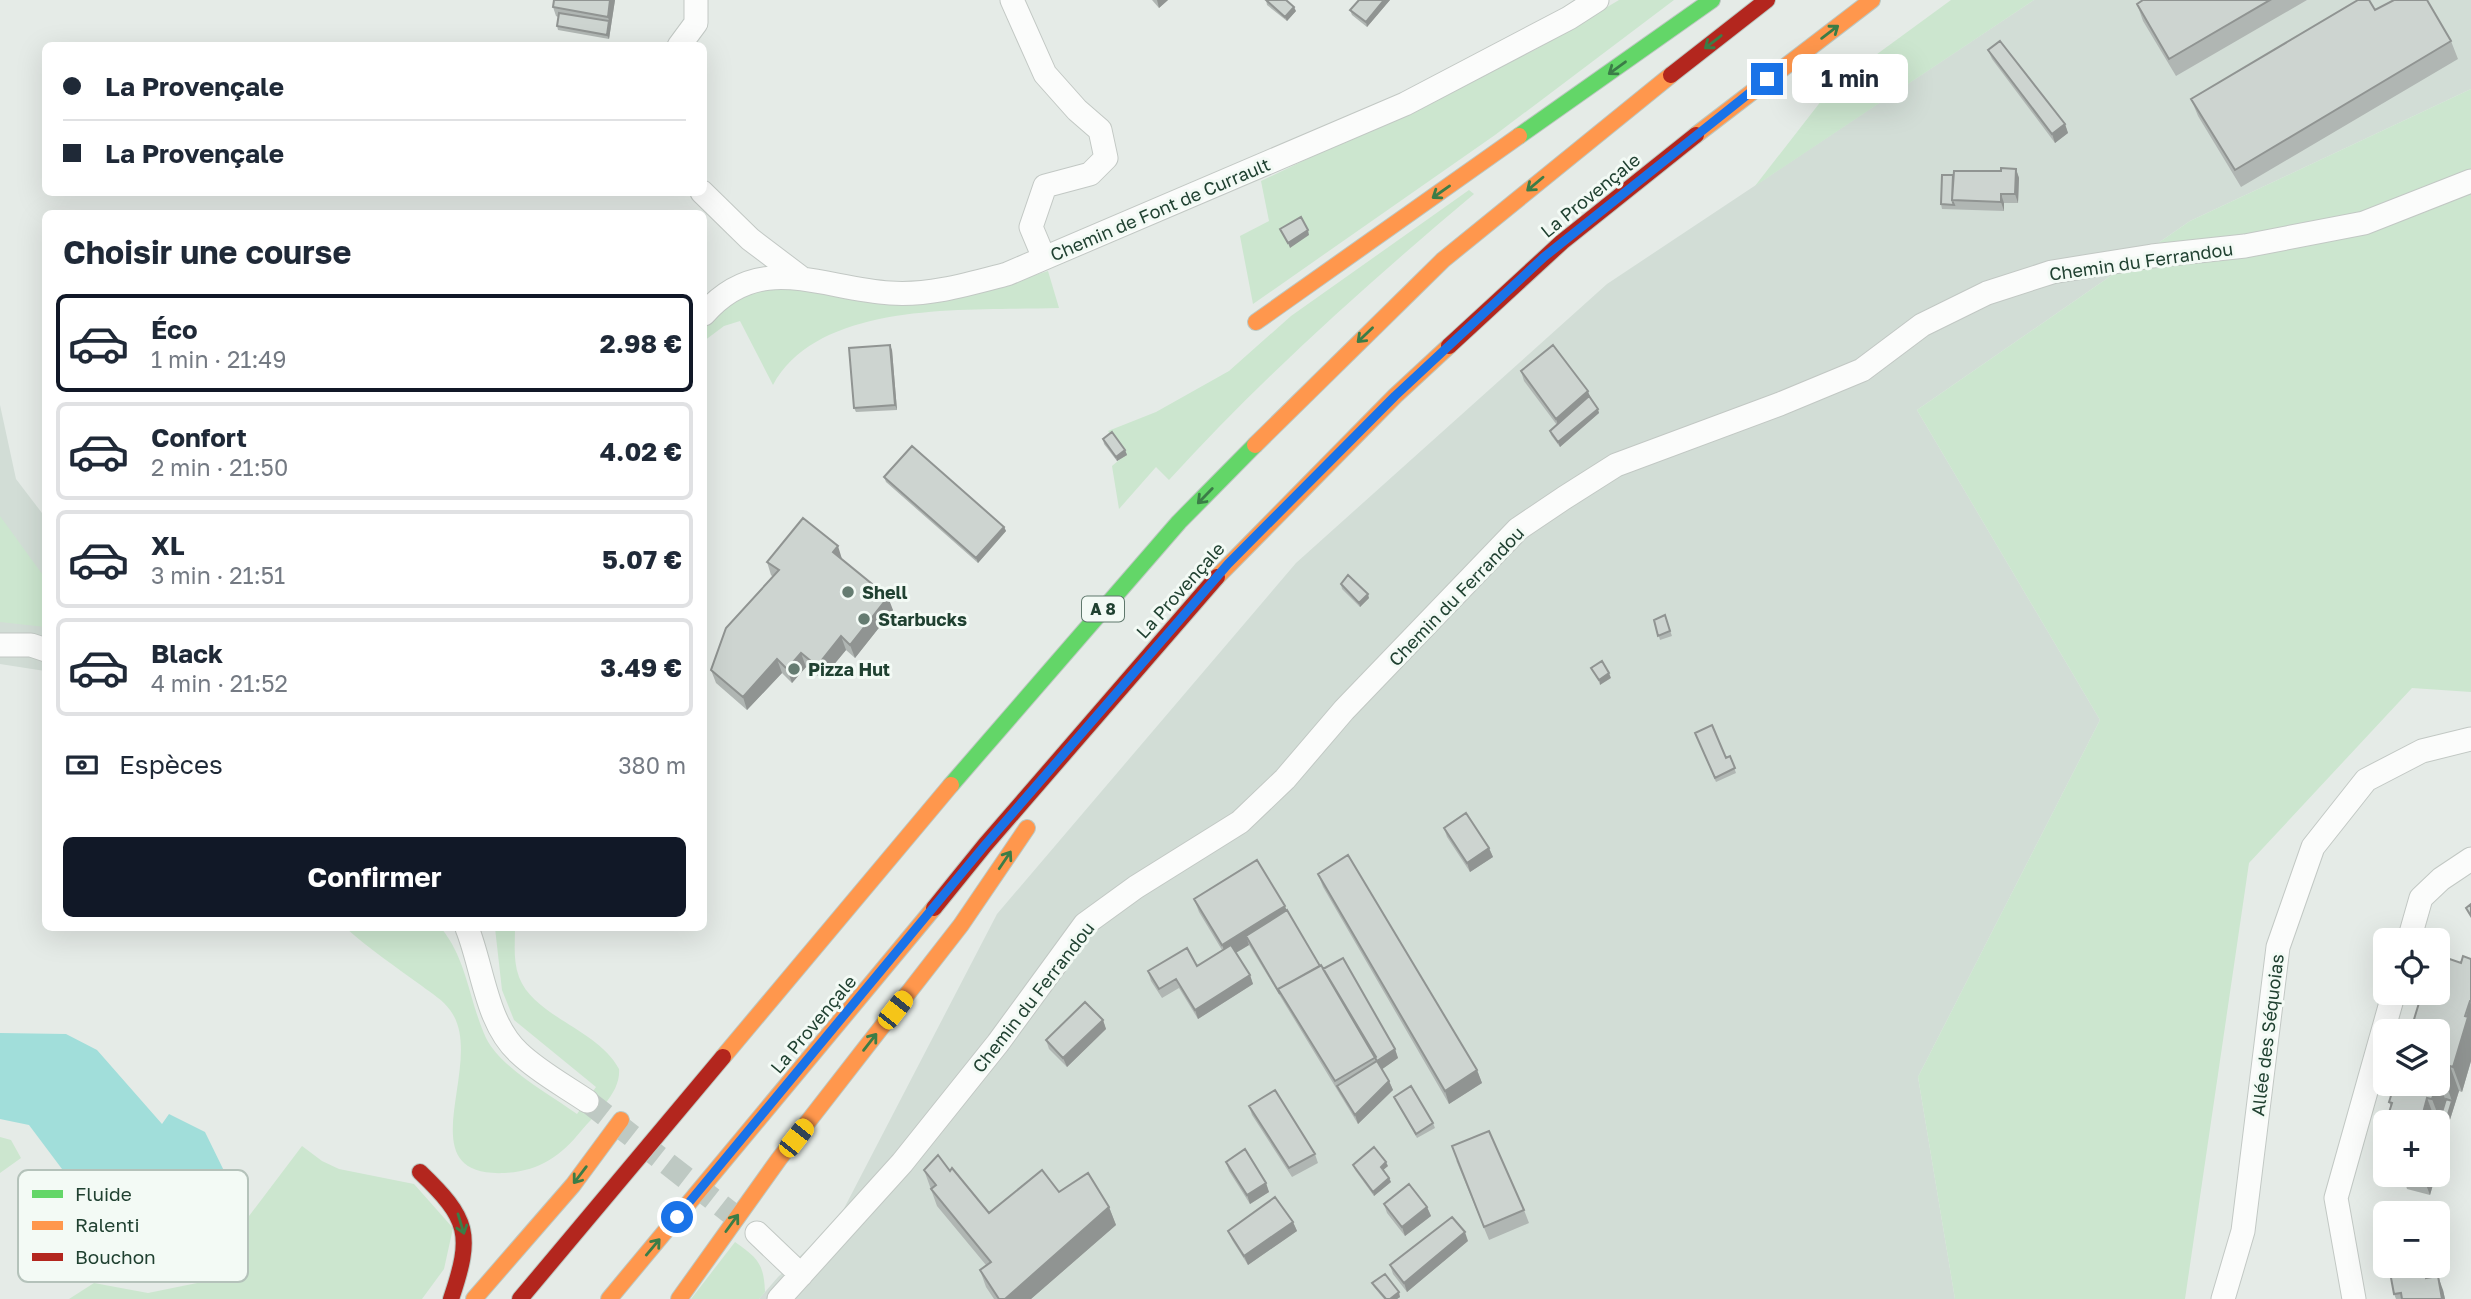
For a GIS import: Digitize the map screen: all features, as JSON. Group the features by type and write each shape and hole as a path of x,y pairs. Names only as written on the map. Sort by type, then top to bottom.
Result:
{"highway":[{"path":"1256,321 1712,0"},
{"name":"A 8","path":"520,1299 1006,720 1180,522 1306,393 1443,260 1601,130 1767,0"},
{"name":"La Provençale","path":"609,1299 985,845 1228,564 1395,396 1562,242 1746,94 1872,0"},
{"path":"679,1299 779,1159 961,925 1130,676"},
{"path":"474,1299 572,1185 621,1120"},
{"path":"420,1172 447,1198 462,1223 465,1253 451,1299"}],"street":[{"path":"682,42 696,23 696,0"},
{"path":"1012,0 1045,75 1077,110 1100,130 1106,158 1090,174 1045,187 1031,228 1044,258"},
{"name":"Chemin de Font de Currault","path":"707,311 719,297 757,280 800,277 890,293 946,290 1007,274 1405,104 1569,18 1597,0"},
{"name":"Chemin du Ferrandou","path":"779,1299 902,1163 998,1043 1085,924 1136,887 1240,821 1285,779 1344,710 1518,529 1564,498 1616,465 1780,404 1862,370 1922,325 1987,293 2052,272 2152,256 2245,246 2364,223 2471,181"},
{"path":"706,196 750,239 800,277"},
{"path":"0,645 31,645 42,649"},
{"name":"Allée des Séquoias","path":"2223,1299 2243,1231 2278,947 2313,847 2366,780 2422,751 2471,739"},
{"path":"2412,928 2421,898 2441,879 2471,859"},
{"path":"468,931 494,1013 506,1036 519,1053 587,1101"},
{"path":"2354,1299 2336,1198 2390,1005"},
{"path":"757,1233 801,1275"}],"shaded area":[{"path":"2034,0 2471,0 2471,89 2190,221 1917,410 2100,720 1918,1077 1955,1299 759,1299 778,1277 838,1220 997,914 1296,563 1607,284"},
{"path":"0,405 16,479 42,513 42,671 0,664"}],"green space":[{"path":"1619,0 1674,0 1495,135 1253,304 1240,236 1269,221 1261,181 1535,50"},
{"path":"1951,0 2034,0 1755,186 1832,87"},
{"path":"2471,89 2471,692 2412,688 2249,863 2185,1299 1955,1299 1918,1077 2100,720 1917,410 2190,221"},
{"path":"1469,190 1474,194 1317,332 1241,405 1169,480 1156,467 1119,509 1112,466 1126,454 1108,431 1156,412 1229,371 1291,316"},
{"path":"1048,271 1059,308 944,311 902,315 862,323 826,337 795,357 773,385 740,321 724,326 707,339 707,321 722,308 742,294 763,289 804,290 865,302 907,304 961,296"},
{"path":"0,516 42,574 42,627 0,622"},
{"path":"350,931 443,931 457,953 480,1024 493,1049 514,1070 577,1114 596,1087 514,1020 502,990 495,931 515,931 516,965 527,991 538,1003 597,1043 609,1055 619,1069 619,1078 612,1095 573,1140 548,1161 517,1172 475,1170 459,1157 453,1137 461,1058 459,1032 450,1010 437,997"},
{"path":"0,1137 11,1140 21,1158 0,1173"},
{"path":"302,1146 322,1161 339,1169 414,1184 453,1228 444,1269 422,1299 69,1299 94,1283 148,1293 202,1282 248,1282 249,1216"},
{"path":"735,1242 758,1262 765,1292 759,1299 691,1299"}],"water":[{"path":"0,1033 66,1034 97,1050 162,1124 169,1114 205,1132 224,1170 63,1170 29,1125 0,1119"}],"building":[{"path":"554,0 610,0 608,17 553,7"},
{"path":"1266,0 1286,0 1294,7 1285,17"},
{"path":"1359,0 1384,0 1366,22 1350,10"},
{"path":"2143,0 2270,0 2169,59 2137,4"},
{"path":"2358,0 2369,0 2375,10 2394,0 2427,0 2451,41 2235,170 2191,99"},
{"path":"559,13 609,21 607,35 557,26"},
{"path":"2000,41 2065,124 2052,134 1988,50"},
{"path":"2001,168 2016,169 2015,194 2001,194 2001,202 1952,200 1954,171 2001,171"},
{"path":"1942,175 1953,175 1954,205 1941,204"},
{"path":"1301,217 1308,230 1288,243 1280,229"},
{"path":"890,345 895,405 854,408 849,348"},
{"path":"1553,345 1588,391 1556,419 1521,371"},
{"path":"1589,396 1598,409 1558,442 1550,431"},
{"path":"1112,432 1125,450 1116,457 1103,439"},
{"path":"912,446 1004,527 976,558 884,477"},
{"path":"803,518 838,546 833,552 888,597 850,645 841,636 817,666 801,653 787,669 777,659 743,697 711,670 726,628 779,570 767,562"},
{"path":"1348,575 1368,594 1359,603 1341,584"},
{"path":"1665,615 1670,631 1658,636 1654,620"},
{"path":"1602,661 1609,673 1599,680 1591,668"},
{"path":"1712,725 1726,758 1730,756 1735,768 1715,778 1695,733"},
{"path":"1466,813 1489,848 1467,863 1444,828"},
{"path":"1348,855 1477,1070 1445,1091 1318,874"},
{"path":"1257,860 1285,906 1222,945 1194,899"},
{"path":"1287,910 1320,966 1278,989 1280,994 1246,936"},
{"path":"1231,945 1250,975 1195,1010 1176,979 1159,989 1148,971 1187,948 1197,966"},
{"path":"2463,956 2471,959 2471,1001 2453,1067 2450,1066 2450,1019 2414,1019 2418,1005 2450,1005 2450,959 2461,963"},
{"path":"1343,958 1395,1049 1377,1061 1323,969"},
{"path":"1321,965 1376,1057 1335,1081 1278,989"},
{"path":"1085,1002 1103,1020 1063,1058 1046,1040"},
{"path":"1377,1061 1389,1081 1355,1115 1337,1086"},
{"path":"1411,1086 1433,1123 1416,1134 1394,1097"},
{"path":"1275,1090 1315,1154 1289,1168 1249,1106"},
{"path":"2391,1096 2433,1096 2432,1099 2427,1098 2424,1110 2390,1110 2392,1103 2389,1102"},
{"path":"2446,1099 2452,1101 2449,1110 2443,1110"},
{"path":"1489,1131 1524,1210 1484,1227 1452,1146"},
{"path":"1374,1147 1386,1162 1381,1167 1389,1178 1373,1192 1353,1165"},
{"path":"1245,1149 1266,1183 1247,1195 1226,1162"},
{"path":"938,1155 989,1213 1042,1170 1059,1192 1088,1173 1109,1207 1005,1299 999,1299 980,1270 991,1262 931,1189 936,1185 924,1170"},
{"path":"1409,1184 1427,1207 1402,1227 1384,1204"},
{"path":"1275,1197 1293,1222 1244,1256 1228,1231"},
{"path":"1452,1217 1465,1232 1404,1283 1390,1265"},
{"path":"1385,1274 1399,1292 1390,1299 1386,1299 1372,1283"},
{"path":"2391,1278 2438,1278 2442,1299 2402,1299 2401,1293 2394,1294"}],"tunnel":[{"path":"587,1101 746,1225"}],"traffic: fast":[{"path":"1519,136 1712,0"},
{"path":"951,785 1179,522 1255,445"}],"traffic: slow":[{"path":"1696,135 1872,0"},
{"path":"1255,445 1443,260 1671,75"},
{"path":"1256,322 1519,136"},
{"path":"1217,577 1395,396 1449,346"},
{"path":"723,1057 951,785"},
{"path":"679,1299 779,1159 961,925 1027,828"},
{"path":"609,1299 934,908"},
{"path":"474,1299 573,1185 621,1120"}],"traffic: jam":[{"path":"1671,75 1767,0"},
{"path":"1449,346 1562,242 1696,135"},
{"path":"934,908 985,845 1217,577"},
{"path":"520,1299 723,1057"},
{"path":"420,1172 449,1203 462,1229 462,1258 451,1299"}],"place":[{"name":"Shell","path":"848,592"},
{"name":"Starbucks","path":"864,619"},
{"name":"Pizza Hut","path":"794,669"}],"route":[{"path":"677,1217 985,845 1228,564 1395,396 1544,257 1767,79"}]}
